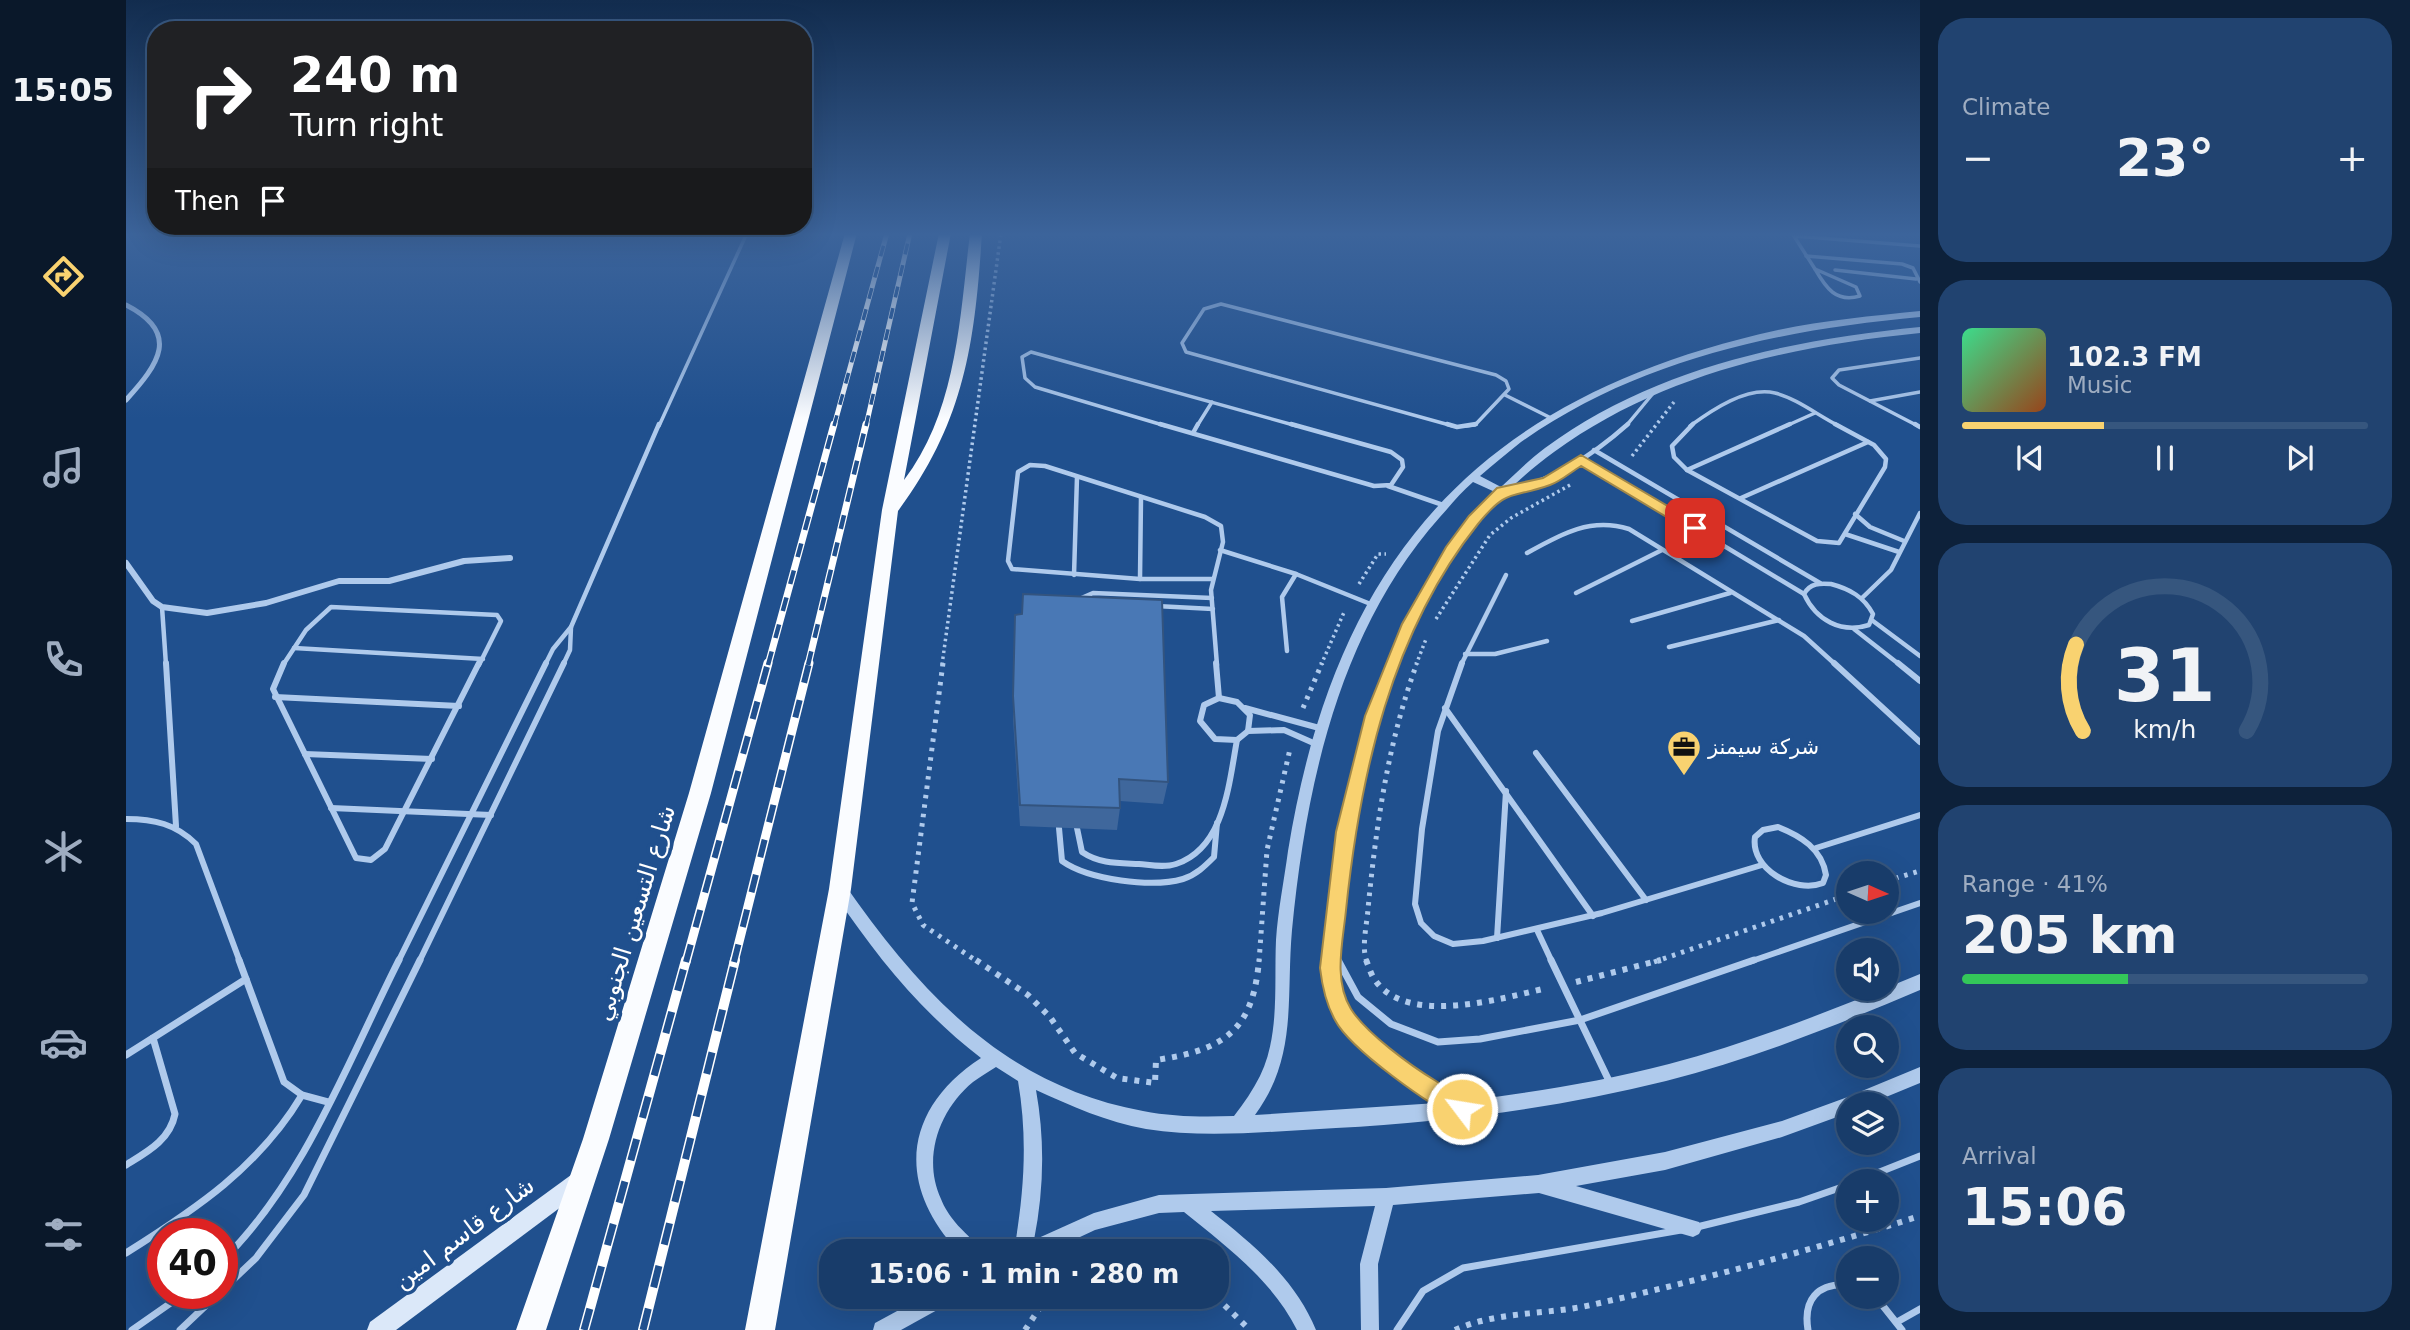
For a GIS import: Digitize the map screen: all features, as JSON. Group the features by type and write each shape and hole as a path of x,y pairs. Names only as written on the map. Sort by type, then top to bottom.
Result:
{"highway":[{"name":"شارع التسعين الجنوبي","path":"531,1330 582,1179 700,793 835,295"},
{"path":"760,1330 840,890 890,510 933,295"},
{"path":"890,510 923,468 951,408 959,370 968,295"}],"main road":[{"name":"شارع قاسم امين","path":"378,1330 582,1179"}],"street":[{"path":"126,305 148,316 155,323 161,341 156,362 126,400"},
{"path":"1239,1123 1255,1104 1276,1060 1281,1037 1284,936 1293,864 1318,746 1339,680 1373,605 1400,559 1443,505 1472,477 1551,418 1600,390 1705,352 1780,333 1920,314"},
{"path":"1462,1109 1393,1063 1343,1015 1332,985 1333,945 1345,832 1361,760 1391,666 1409,624 1451,551 1474,519 1502,491 1576,432 1655,390 1700,373 1770,353 1839,340 1920,330"},
{"path":"1472,477 1502,491"},
{"path":"126,563 141,580 153,601 162,607 207,613 266,603 328,583 389,581 464,561 510,558"},
{"path":"840,890 905,981 937,1014 994,1059 1025,1076 1087,1103 1157,1124 1401,1116 1612,1085 1717,1059 1812,1027 1920,982"},
{"path":"957,1239 934,1207 925,1176 926,1145 934,1116 949,1090 970,1072 994,1059"},
{"path":"1025,1076 1035,1143 1035,1180 1025,1239"},
{"path":"1881,1092 1920,1076"},
{"path":"1059,1239 1126,1211 1186,1202 1386,1197 1538,1184 1665,1161 1782,1129 1836,1110"},
{"path":"1538,1184 1693,1228"},
{"path":"1370,1330 1369,1264 1386,1197"},
{"path":"1186,1202 1254,1256 1281,1287 1307,1330"},
{"path":"882,1330 920,1309"}],"lane":[{"path":"238,1247 279,1195 553,649 571,627 716,295"},
{"path":"1840,295 1852,299 1860,295"},
{"path":"1221,304 1496,374 1509,385 1505,395 1475,425 1457,427 1194,356 1186,352 1182,343 1204,309 1209,305 1221,304"},
{"path":"1388,486 1403,467 1396,454 1039,353 1031,352 1022,358 1022,375 1035,388 1374,486 1388,486 1443,505"},
{"path":"1920,358 1839,370 1832,374 1839,385 1920,426"},
{"path":"1502,491 1547,481 1581,460 1632,421 1655,390"},
{"path":"1768,390 1868,442 1884,454 1887,463 1839,543 1823,543 1687,470 1674,457 1672,446 1699,418 1720,406 1768,390"},
{"path":"1871,401 1920,392"},
{"path":"1505,395 1551,418"},
{"path":"1193,433 1212,402"},
{"path":"1687,470 1815,413"},
{"path":"1741,498 1817,462 1868,442"},
{"path":"1594,450 1821,583"},
{"path":"1581,460 1804,594 1808,606 1819,617 1836,626 1854,629 1863,628 1873,621"},
{"path":"1212,579 1140,579 1021,572 1012,569 1008,561 1018,472 1037,464 1214,520 1224,534 1212,579 1219,698"},
{"path":"1074,575 1077,477"},
{"path":"1140,497 1140,579"},
{"path":"1862,598 1883,579 1920,513"},
{"path":"1855,514 1870,527 1905,541"},
{"path":"1527,553 1581,525 1600,522 1629,529 1779,620 1819,648 1920,742"},
{"path":"1845,534 1864,538 1899,552"},
{"path":"1220,550 1296,574 1373,605"},
{"path":"1576,593 1662,550"},
{"path":"1287,651 1282,597 1296,574"},
{"path":"1507,575 1465,654 1445,708 1423,814 1415,913 1426,931 1447,943 1468,944 1593,916 1762,864"},
{"path":"1804,594 1812,585 1821,583 1842,586 1869,605 1873,621 1920,656"},
{"path":"1070,610 1074,602 1093,593 1212,598"},
{"path":"1632,621 1731,593"},
{"path":"1149,606 1213,609"},
{"path":"162,607 176,826"},
{"path":"326,607 496,615 500,618 500,625 483,659 379,856 362,861 356,858 275,697 274,682 294,648 318,611 326,607"},
{"path":"1669,647 1779,620"},
{"path":"180,1330 218,1300 258,1259 292,1217 318,1172 570,650 571,627"},
{"path":"1854,629 1920,681"},
{"path":"1465,654 1495,654 1547,641"},
{"path":"294,648 483,659"},
{"path":"275,697 458,706"},
{"path":"1237,740 1215,738 1199,724 1198,715 1202,706 1219,698 1229,699 1245,708 1323,729"},
{"path":"1059,828 1058,850 1062,861 1075,872 1096,877 1176,881 1193,876 1214,857 1217,823 1237,740 1248,731 1251,724 1245,708"},
{"path":"1445,708 1506,790 1593,916"},
{"path":"1248,731 1272,728 1294,732 1318,746"},
{"path":"1536,753 1646,900"},
{"path":"304,754 432,759"},
{"path":"1497,937 1506,790"},
{"path":"331,808 491,815"},
{"path":"1816,848 1920,815"},
{"path":"126,819 153,820 176,826 196,844 284,1082 302,1096 328,1102"},
{"path":"1077,828 1080,846 1089,858 1166,866 1198,853 1217,823"},
{"path":"1765,828 1791,831 1816,848 1827,868 1825,877 1809,886 1784,881 1762,864 1754,842 1757,833 1765,828"},
{"path":"1333,945 1338,963 1358,997 1391,1024 1438,1042 1480,1039 1580,1020 1920,903"},
{"path":"1536,930 1612,1085"},
{"path":"126,1055 246,979"},
{"path":"126,1165 165,1138 173,1125 175,1114 153,1038"},
{"path":"126,1253 219,1194 241,1175 278,1135 302,1096"},
{"path":"1887,1169 1920,1156"},
{"path":"1397,1330 1409,1306 1424,1288 1442,1275 1463,1268 1693,1228 1799,1202 1836,1189"},
{"path":"1808,1330 1806,1306 1811,1294 1821,1286 1836,1283"},
{"path":"132,1330 162,1309"},
{"path":"1883,1309 1900,1326 1920,1309"}],"path":[{"path":"993,295 912,890 916,915 932,933 1028,995 1050,1017 1075,1053 1117,1078 1155,1083 1156,1060 1181,1057 1219,1043 1233,1034 1251,1008 1258,973 1261,908 1271,828 1294,732"},
{"path":"1298,721 1318,666 1352,596 1378,554 1400,559"},
{"path":"1899,877 1920,871"},
{"path":"1455,1330 1483,1322 1566,1311 1631,1296 1920,1216"},
{"path":"1025,1330 1039,1309"},
{"path":"1228,1309 1250,1330"}],"building":[{"path":"1023,594 1162,600 1168,782 1119,779 1120,808 1020,805 1013,696 1015,615 1022,614"}],"railway":[{"path":"834,426 870,295"},
{"path":"866,426 896,295"},
{"path":"768,665 834,424"},
{"path":"808,665 866,424"},
{"path":"686,962 768,663"},
{"path":"734,962 809,663"},
{"path":"584,1330 686,960"},
{"path":"643,1330 735,960"}],"place":[{"name":"شركة سيمنز","path":"1684,777"}],"route":[{"path":"1462,1109 1426,1088 1366,1040 1343,1015 1335,1001 1332,985 1330,968 1345,832 1373,716 1391,666 1409,624 1451,551 1474,519 1502,491 1547,481 1581,460 1695,528"}]}
